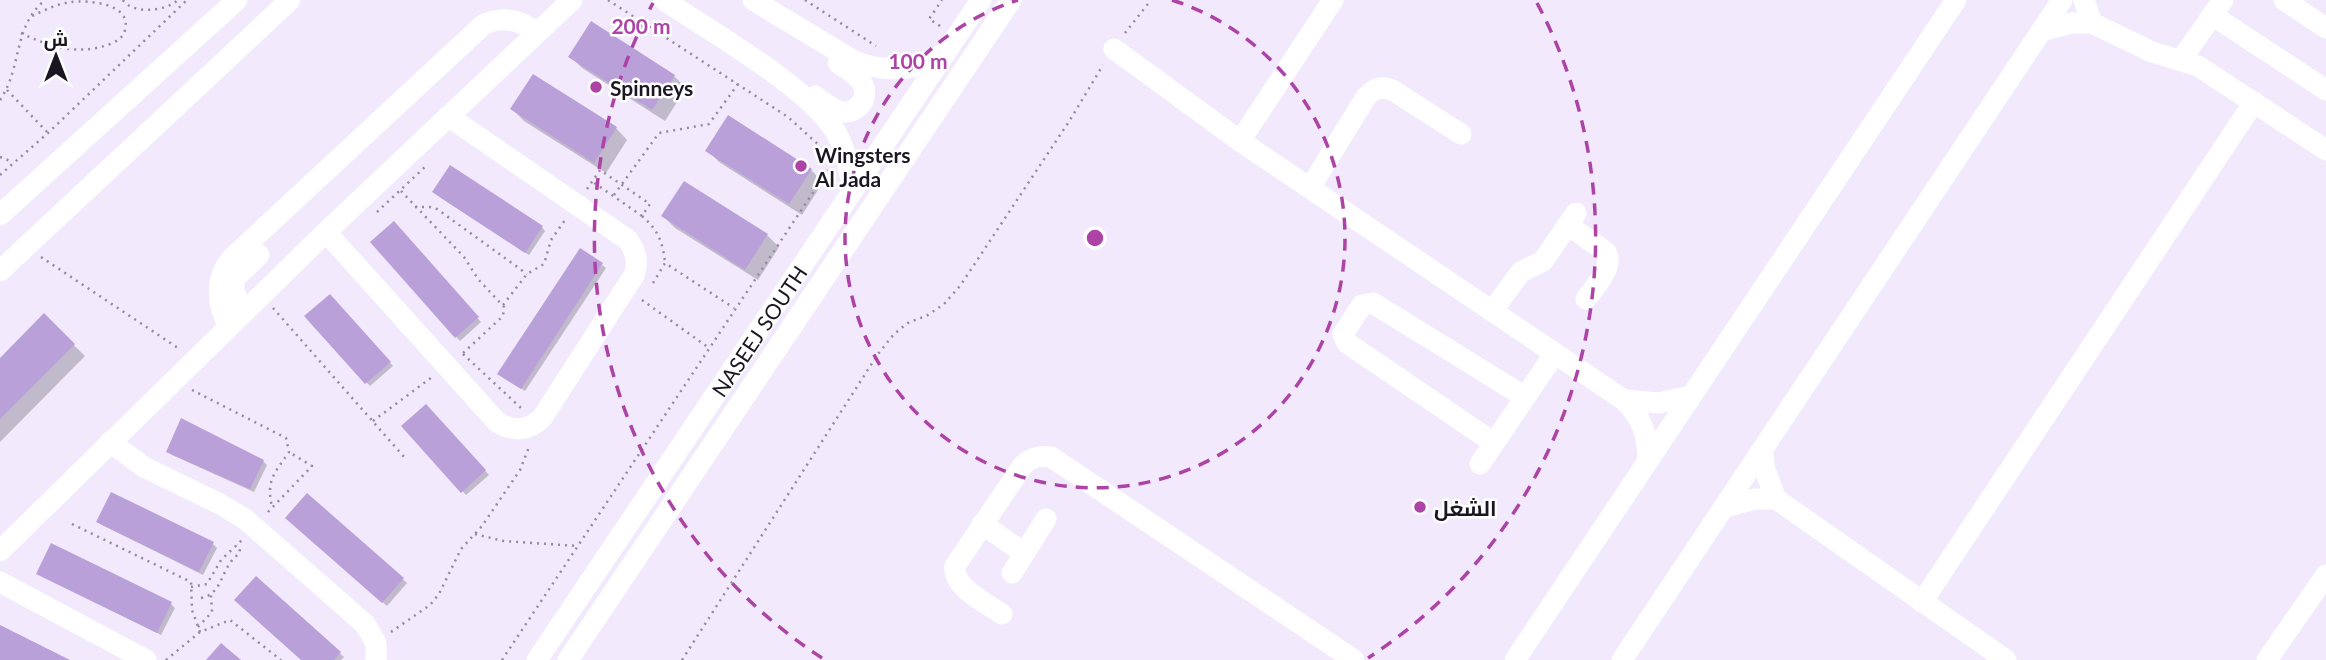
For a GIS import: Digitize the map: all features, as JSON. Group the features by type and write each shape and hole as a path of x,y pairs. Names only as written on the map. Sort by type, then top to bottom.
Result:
{"street":[{"path":"0,215 237,0"},
{"path":"0,271 290,0"},
{"path":"664,0 816,108 831,125 846,157 853,191"},
{"name":"NASEEJ SOUTH","path":"537,660 981,0"},
{"path":"568,660 1011,0"},
{"path":"1240,141 1333,0"},
{"path":"1515,660 1956,0"},
{"path":"1622,660 2062,0"},
{"path":"2084,0 2092,23"},
{"path":"2284,0 2326,28"},
{"path":"0,551 326,232 570,1"},
{"path":"759,1 854,61 877,68 913,68 947,52"},
{"path":"2181,60 2217,7 2326,90"},
{"path":"236,319 220,305 223,270 232,258 483,25 498,19 523,24 530,40"},
{"path":"2041,31 2071,23 2092,23 2152,52 2206,70 2326,150"},
{"path":"787,85 806,91 842,112 859,107 865,96 860,79 815,47 800,29"},
{"path":"464,61 494,35 530,40"},
{"path":"1114,49 1240,141 1625,400 1644,427 1648,461"},
{"path":"1310,188 1366,97 1376,89 1388,88 1461,134"},
{"path":"1923,602 2254,102"},
{"path":"326,232 455,360 497,422 509,428 530,427 542,418 631,281 636,268 635,252 628,240 448,116"},
{"path":"1492,311 1521,272 1543,261 1572,219 1610,258 1609,265 1586,299"},
{"path":"236,319 234,279 259,255"},
{"path":"1494,443 1347,343 1343,334 1345,328 1362,305 1373,303 1525,397"},
{"path":"1479,464 1555,353"},
{"path":"1625,400 1658,403 1690,396"},
{"path":"110,442 144,467 233,511 254,526 365,624 376,651"},
{"path":"1762,450 1768,480 1776,499 2006,660"},
{"path":"1002,614 958,581 954,572 958,560 1023,465 1034,457 1051,457 1354,660"},
{"path":"1724,507 1744,501 1776,499"},
{"path":"1012,573 1046,519"},
{"path":"982,524 1024,553"},
{"path":"2267,660 2326,575"},
{"path":"0,582 146,660"}],"path":[{"path":"0,100 16,67 21,33 30,17 45,0"},
{"path":"123,0 127,5 146,9 171,5 178,0"},
{"path":"0,175 48,133 187,0"},
{"path":"608,0 788,117 822,148"},
{"path":"805,0 879,48"},
{"path":"942,0 929,19 946,29"},
{"path":"682,660 878,354 901,328 944,304 960,286 1114,49 1151,0"},
{"path":"21,33 58,48 93,49 115,42 124,34 125,23 120,12 105,5 71,2 30,17"},
{"path":"120,12 127,5"},
{"path":"614,195 659,133 709,124 738,84"},
{"path":"7,90 48,133"},
{"path":"0,157 13,163"},
{"path":"502,660 833,163"},
{"path":"502,305 527,274 544,264 551,240 600,170 650,204 642,216"},
{"path":"593,182 642,216 662,240 665,263 641,301 709,348"},
{"path":"373,421 455,360 503,316 505,310 478,279 464,257 401,191"},
{"path":"415,207 437,209 527,274"},
{"path":"26,247 195,359"},
{"path":"665,263 736,309"},
{"path":"274,308 405,458"},
{"path":"376,651 430,605 439,594 461,549 475,534 520,470 530,444 530,427 523,410 455,360"},
{"path":"190,389 289,443 289,452 268,487 272,507"},
{"path":"72,524 191,582 191,610 200,632"},
{"path":"475,534 503,541 578,546"},
{"path":"201,598 211,595 218,586 228,563 239,554 237,545"},
{"path":"198,627 212,612 211,595"},
{"path":"166,660 200,632 230,620 281,660"}],"building":[{"path":"591,21 675,75 652,110 568,57"},
{"path":"533,74 617,127 594,163 510,109"},
{"path":"728,115 812,169 789,204 705,151"},
{"path":"450,165 543,226 525,253 432,192"},
{"path":"684,181 768,234 745,270 661,216"},
{"path":"394,221 479,317 455,338 370,242"},
{"path":"580,248 603,263 521,389 497,374"},
{"path":"330,294 391,362 365,384 304,316"},
{"path":"44,313 75,344 0,419 0,358"},
{"path":"426,404 486,470 461,493 401,426"},
{"path":"181,418 264,460 250,489 166,452"},
{"path":"111,492 214,542 199,572 96,522"},
{"path":"307,493 404,578 382,603 285,518"},
{"path":"51,543 172,602 157,633 36,574"},
{"path":"256,576 341,652 334,660 301,660 234,600"},
{"path":"0,625 70,660 0,660"},
{"path":"221,643 241,660 206,660"}],"place":[{"name":"Spinneys","path":"596,87"},
{"name":"Wingsters Al Jada","path":"801,166"},
{"name":"الشغل","path":"1420,507"}]}
